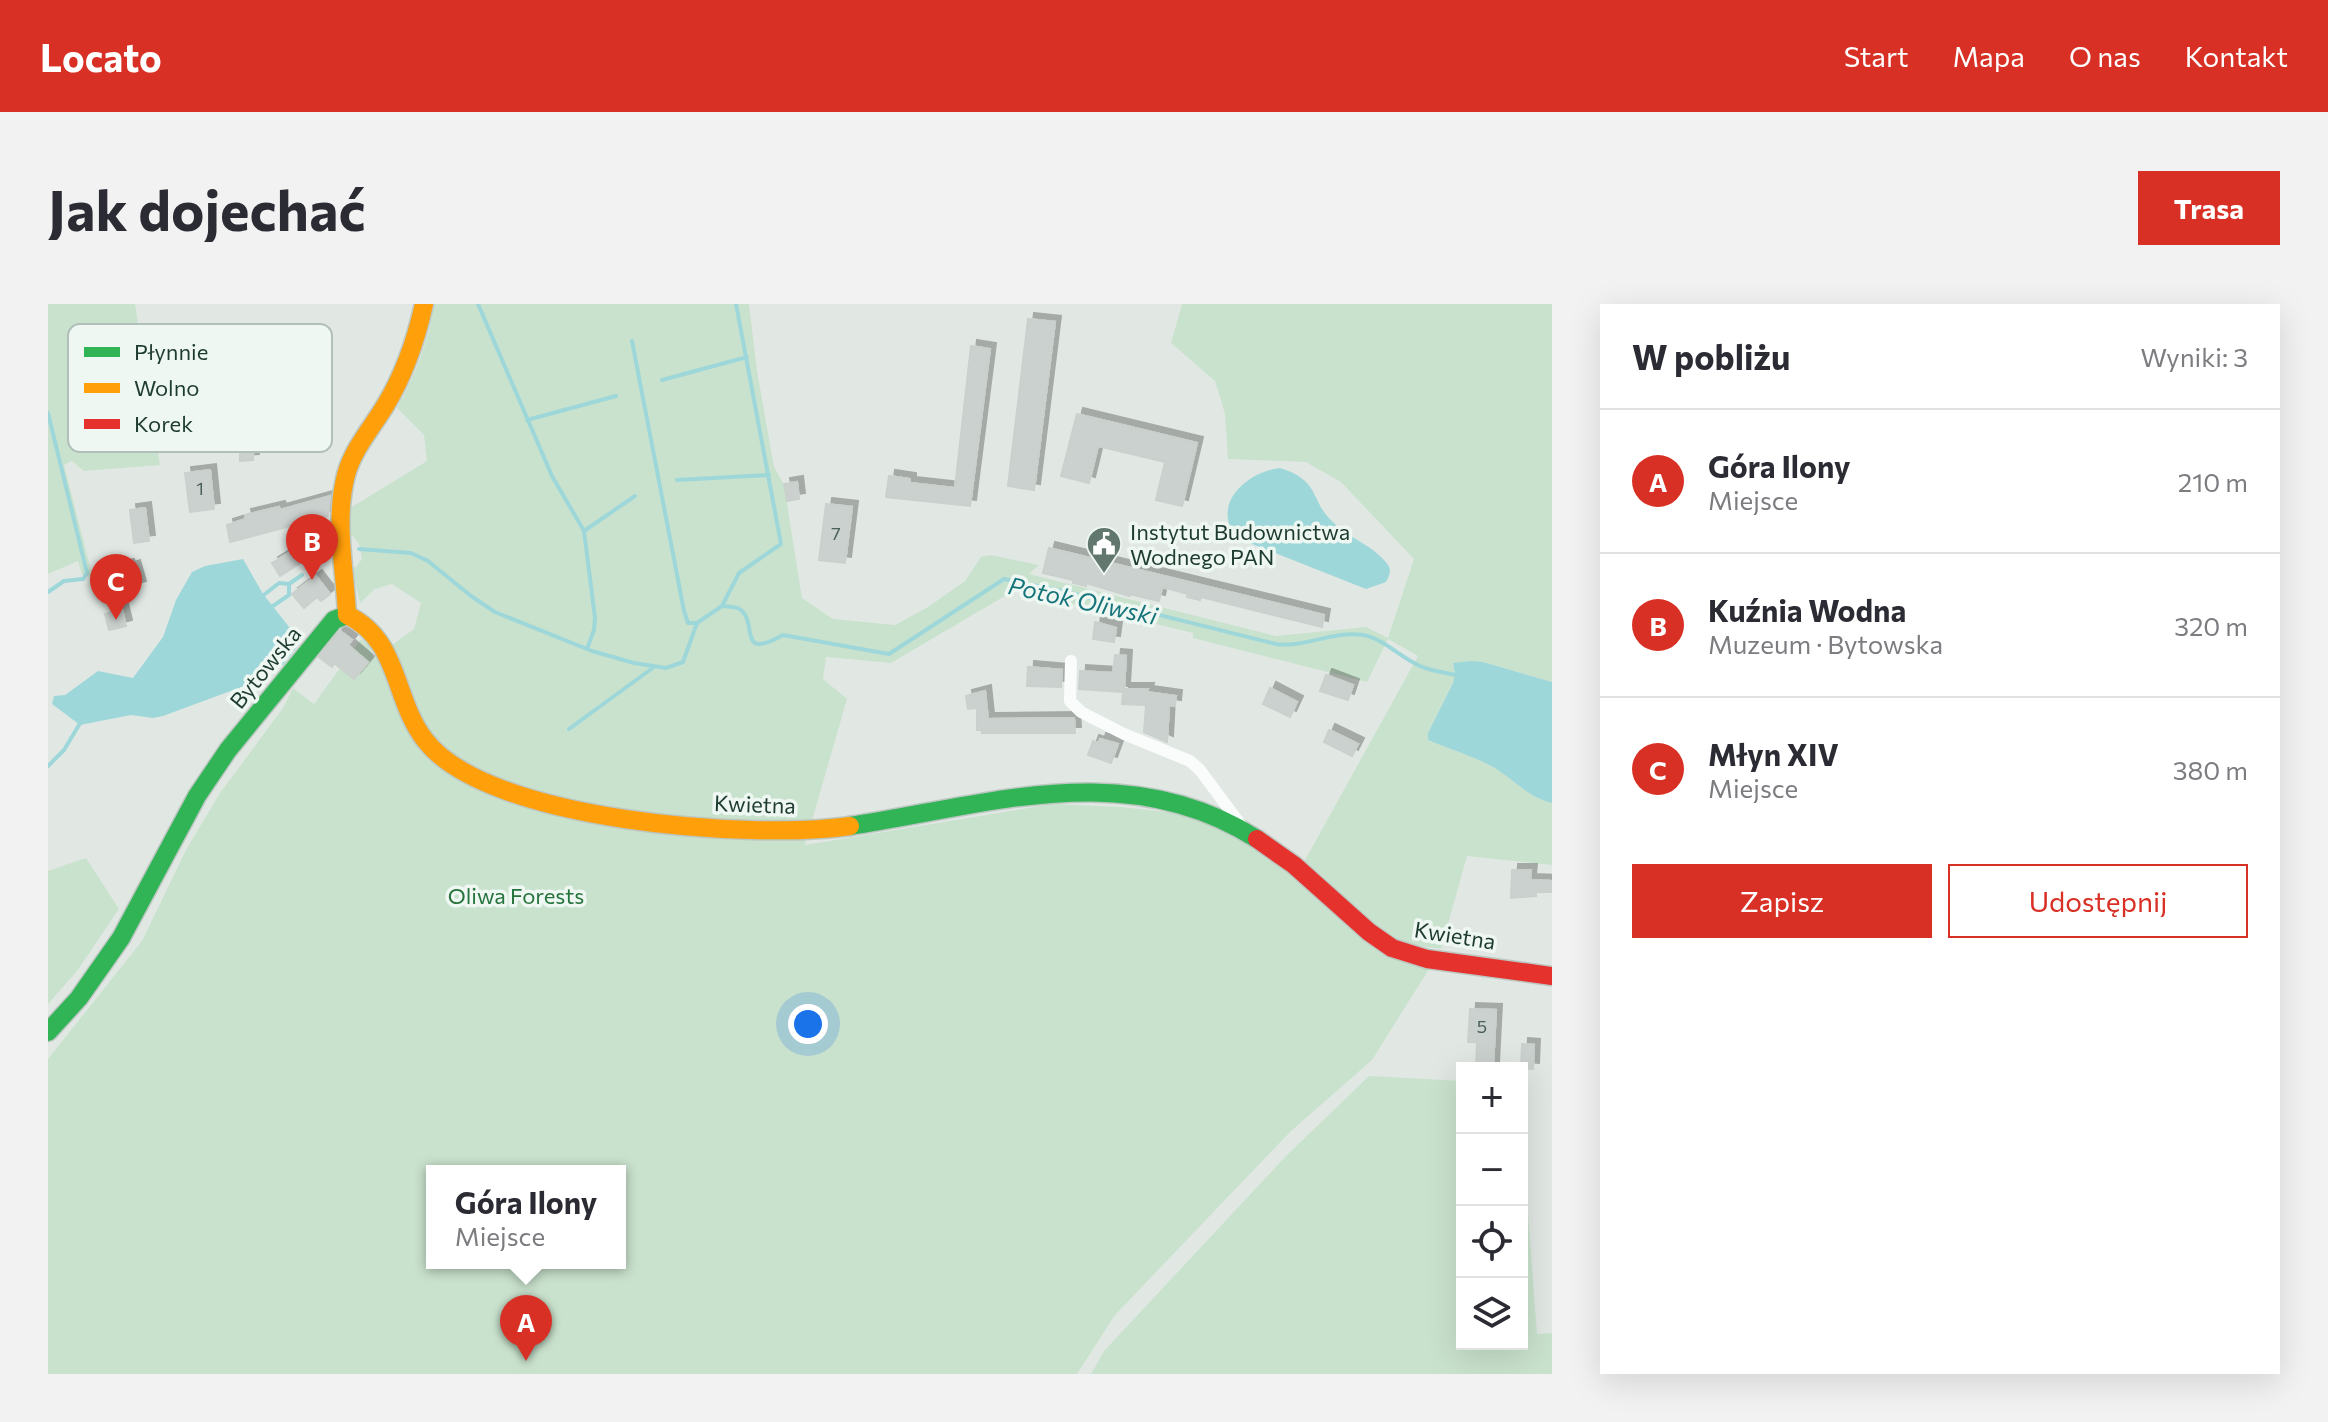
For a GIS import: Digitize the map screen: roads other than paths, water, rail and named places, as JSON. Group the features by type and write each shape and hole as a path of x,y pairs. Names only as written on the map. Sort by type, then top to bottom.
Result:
{"street":[{"path":"347,615 342,538 342,492 346,475 359,445 399,381 411,354 424,304"},
{"name":"Kwietna","path":"347,615 359,618 382,645 403,689 416,728 429,745 455,764 503,789 569,811 601,818 691,826 795,830 878,821 991,799 1098,795 1146,797 1202,811 1246,832 1305,874 1391,948 1448,961 1552,976"},
{"name":"Bytowska","path":"48,1032 79,998 121,938 197,796 228,750 334,620 347,615"},
{"name":"Kwietna","path":"1071,661 1070,701 1081,712 1124,734 1190,761 1246,832"}],"water":[{"path":"1280,468 1303,479 1334,523 1383,558 1390,569 1386,582 1366,589 1237,538 1228,514 1236,492 1255,476"},
{"path":"243,559 263,594 297,637 297,647 283,665 244,686 153,718 131,715 80,725 52,704 54,696 65,695 98,671 133,678 163,637 176,600 192,572 205,566"},
{"path":"1470,661 1552,682 1552,803 1535,797 1485,763 1428,740 1428,733 1453,683 1453,663"}],"waterway":[{"path":"478,304 552,476 584,531 595,618 587,649"},
{"path":"722,606 739,573 781,544 736,304"},
{"path":"632,341 684,611 688,623 697,623"},
{"path":"662,380 747,357"},
{"path":"527,420 616,396"},
{"path":"48,413 87,573 83,579 64,581 48,592"},
{"path":"677,480 769,475"},
{"path":"584,531 635,496"},
{"name":"Potok Oliwski","path":"359,549 411,553 428,561 495,612 592,651 666,668 683,662 697,623 722,606 741,610 746,616 751,638 759,644 783,635 889,654 1004,579 1276,644 1363,635 1377,640 1411,662 1433,671 1460,676"},
{"name":"Potok Oliwski","path":"310,568 325,557"},
{"name":"Potok Oliwski","path":"260,598 279,583 289,584 302,575"},
{"name":"Potok Oliwski","path":"270,608 289,595 289,584"},
{"path":"569,729 654,667"},
{"name":"Potok Oliwski","path":"48,766 64,750 82,720"}],"place":[{"name":"Instytut Budownictwa Wodnego PAN","path":"1104,575"},
{"name":"Kuźnia Wodna","path":"312,580"},
{"name":"Młyn XIV","path":"116,620"},
{"name":"Góra Ilony","path":"526,1361"}],"park label":[{"name":"Oliwa Forests","path":"516,895"}]}
